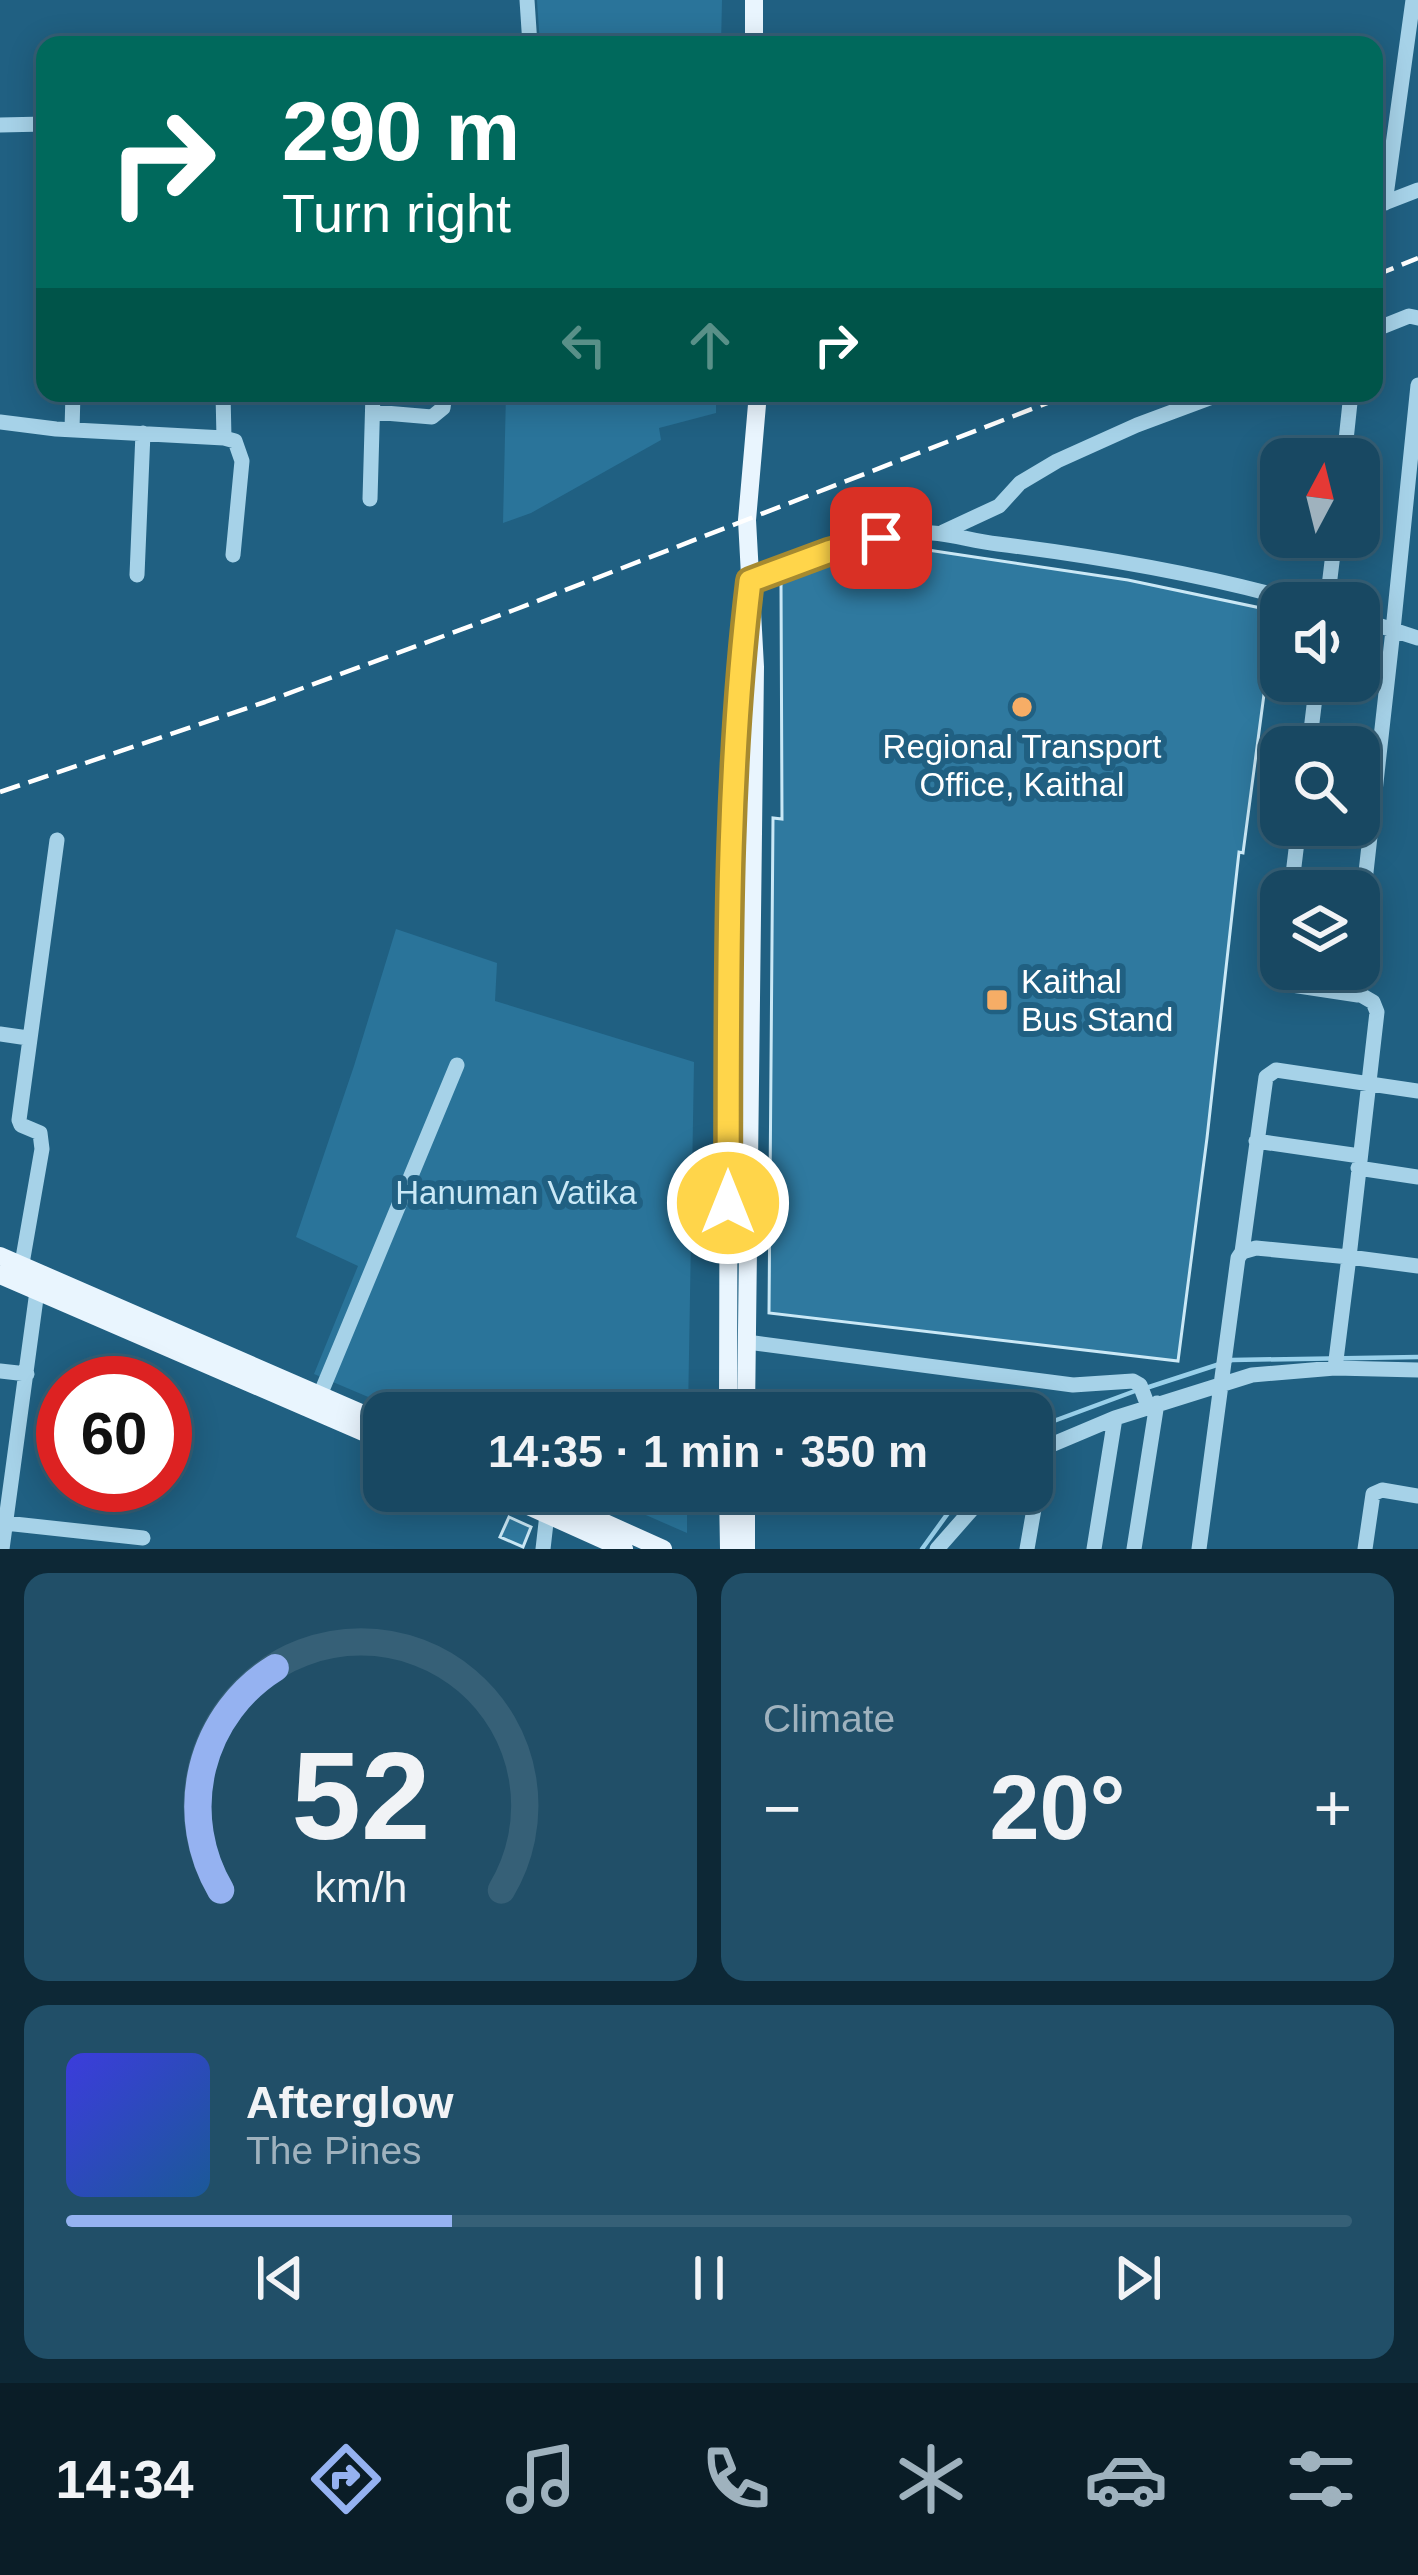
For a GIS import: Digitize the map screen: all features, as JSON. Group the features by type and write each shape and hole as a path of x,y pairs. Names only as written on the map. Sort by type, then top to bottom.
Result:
{"main road":[{"path":"754,0 754,36"},
{"path":"746,1392 755,668 747,520 757,402"},
{"path":"728,1392 732,863 740,666 750,581"},
{"path":"0,1256 26,1279 363,1431"},
{"path":"0,1275 26,1279 363,1414"},
{"path":"542,1512 624,1549"},
{"path":"581,1512 663,1549"},
{"path":"728,1512 729,1549"},
{"path":"746,1512 746,1549"}],"street":[{"path":"527,0 529,36"},
{"path":"1383,186 1413,0"},
{"path":"0,125 36,124"},
{"path":"1383,204 1418,190"},
{"path":"1383,327 1417,316"},
{"path":"1366,870 1418,385"},
{"path":"72,430 73,402"},
{"path":"223,402 224,438"},
{"path":"370,499 373,402"},
{"path":"373,412 432,417 443,402"},
{"path":"750,581 881,538 942,532 999,506 1037,470 1199,402"},
{"path":"1346,438 1350,402"},
{"path":"0,422 235,441 242,461 233,555"},
{"path":"136,575 143,433"},
{"path":"942,532 982,542 1098,556 1260,591"},
{"path":"1380,625 1418,638"},
{"path":"21,1125 28,1038 57,840"},
{"path":"1325,990 1358,995 1377,1008 1336,1358"},
{"path":"1355,990 1358,995"},
{"path":"0,1034 28,1038"},
{"path":"320,1395 457,1065"},
{"path":"1199,1549 1266,1076 1276,1070 1418,1091"},
{"path":"0,1122 40,1133 42,1149 26,1279 27,1374 2,1549"},
{"path":"1256,1141 1418,1177"},
{"path":"1242,1252 1256,1248 1418,1266"},
{"path":"747,1342 1073,1385 1130,1381 1147,1398 1134,1549"},
{"path":"1053,1443 1115,1418 1147,1398 1225,1369 1286,1371 1336,1358 1418,1370"},
{"path":"0,1371 27,1374"},
{"path":"1094,1549 1115,1418"},
{"path":"1365,1549 1371,1497 1376,1491 1418,1496"},
{"path":"937,1549 970,1512"},
{"path":"1027,1549 1031,1512"},
{"path":"543,1549 547,1514"},
{"path":"5,1523 143,1538"}],"green space":[{"path":"537,0 722,0 721,36 539,36"},
{"path":"506,402 716,402 716,413 659,428 661,440 531,513 503,523"},
{"name":"Hanuman Vatika","path":"396,929 497,963 495,1001 694,1062 688,1392 363,1395 314,1374 358,1266 296,1237"},
{"path":"639,1512 687,1512 687,1533"}],"building":[{"name":"Kaithal Bus Stand","path":"901,546 1128,580 1260,608 1263,702 1243,853 1239,852 1178,1361 769,1313 773,818 782,819 781,582 844,559"},
{"path":"509,1517 531,1527 523,1547 500,1537"}],"waterway":[{"path":"1146,1388 1232,1360 1418,1357"},
{"path":"1053,1421 1135,1391"},
{"path":"922,1549 949,1512"}],"railway":[{"path":"1383,272 1418,258"},
{"path":"0,792 265,702 514,610 1050,402"}],"place":[{"name":"Regional Transport Office, Kaithal","path":"1022,707"},
{"name":"Kaithal Bus Stand","path":"997,1000"}],"route":[{"path":"728,1203 732,863 740,666 750,581 881,538"}]}
